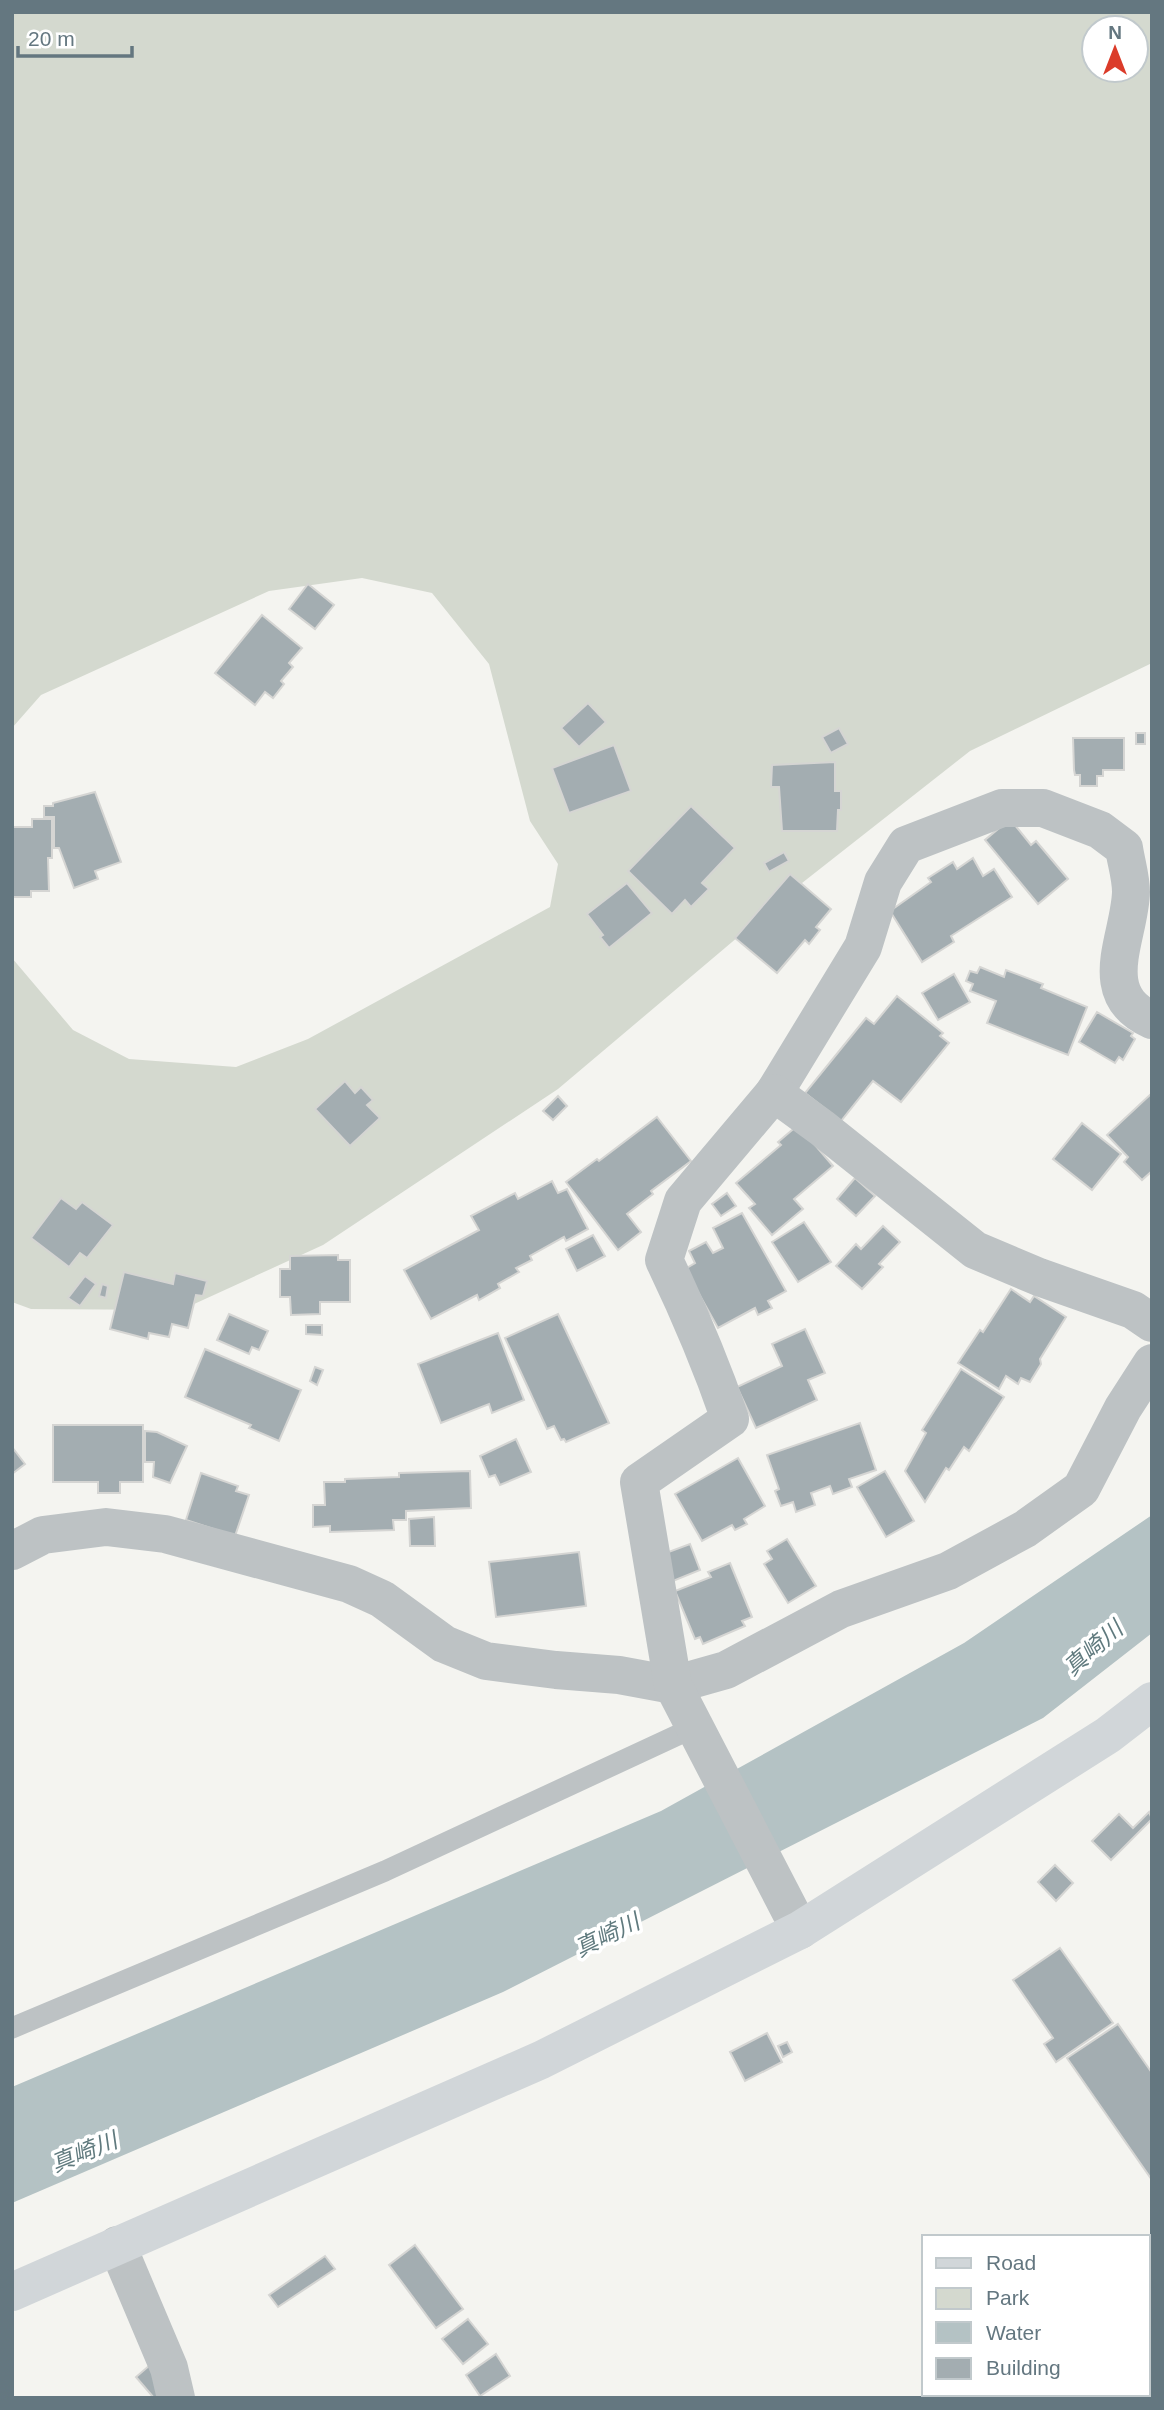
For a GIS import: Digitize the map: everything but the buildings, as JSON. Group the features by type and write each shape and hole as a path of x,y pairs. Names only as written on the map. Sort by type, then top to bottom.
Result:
{"street":[{"path":"800,1930 673,1685 639,1482 730,1419 686,1305 664,1260 683,1200 774,1093 863,947 883,882 906,845 1002,808 1043,808 1100,830 1124,848 1131,891 1117,973 1125,1000 1152,1020"},
{"path":"774,1093 975,1250 1039,1277 1133,1310 1151,1321"},
{"path":"12,1551 43,1535 106,1527 165,1534 349,1584 382,1598 444,1644 486,1661 619,1675 673,1685 726,1670 841,1609 948,1571 1025,1529 1081,1489 1123,1408 1152,1363"},
{"path":"12,2292 541,2060 800,1930 1108,1735 1152,1701"},
{"path":"117,2245 169,2368 176,2398"}],"lane":[{"path":"12,2028 385,1871 695,1727"}],"green space":[{"path":"12,12 1152,12 1152,663 970,751 802,883 558,1089 323,1245 181,1310 31,1309 12,1302 12,958 73,1030 129,1059 236,1067 308,1039 550,907 558,864 530,821 489,664 432,593 362,578 269,591 41,695 12,728"}],"water":[{"name":"真崎川","path":"1152,1515 1152,1633 1043,1718 503,1992 12,2203 12,2087 661,1811 964,1643"}]}
